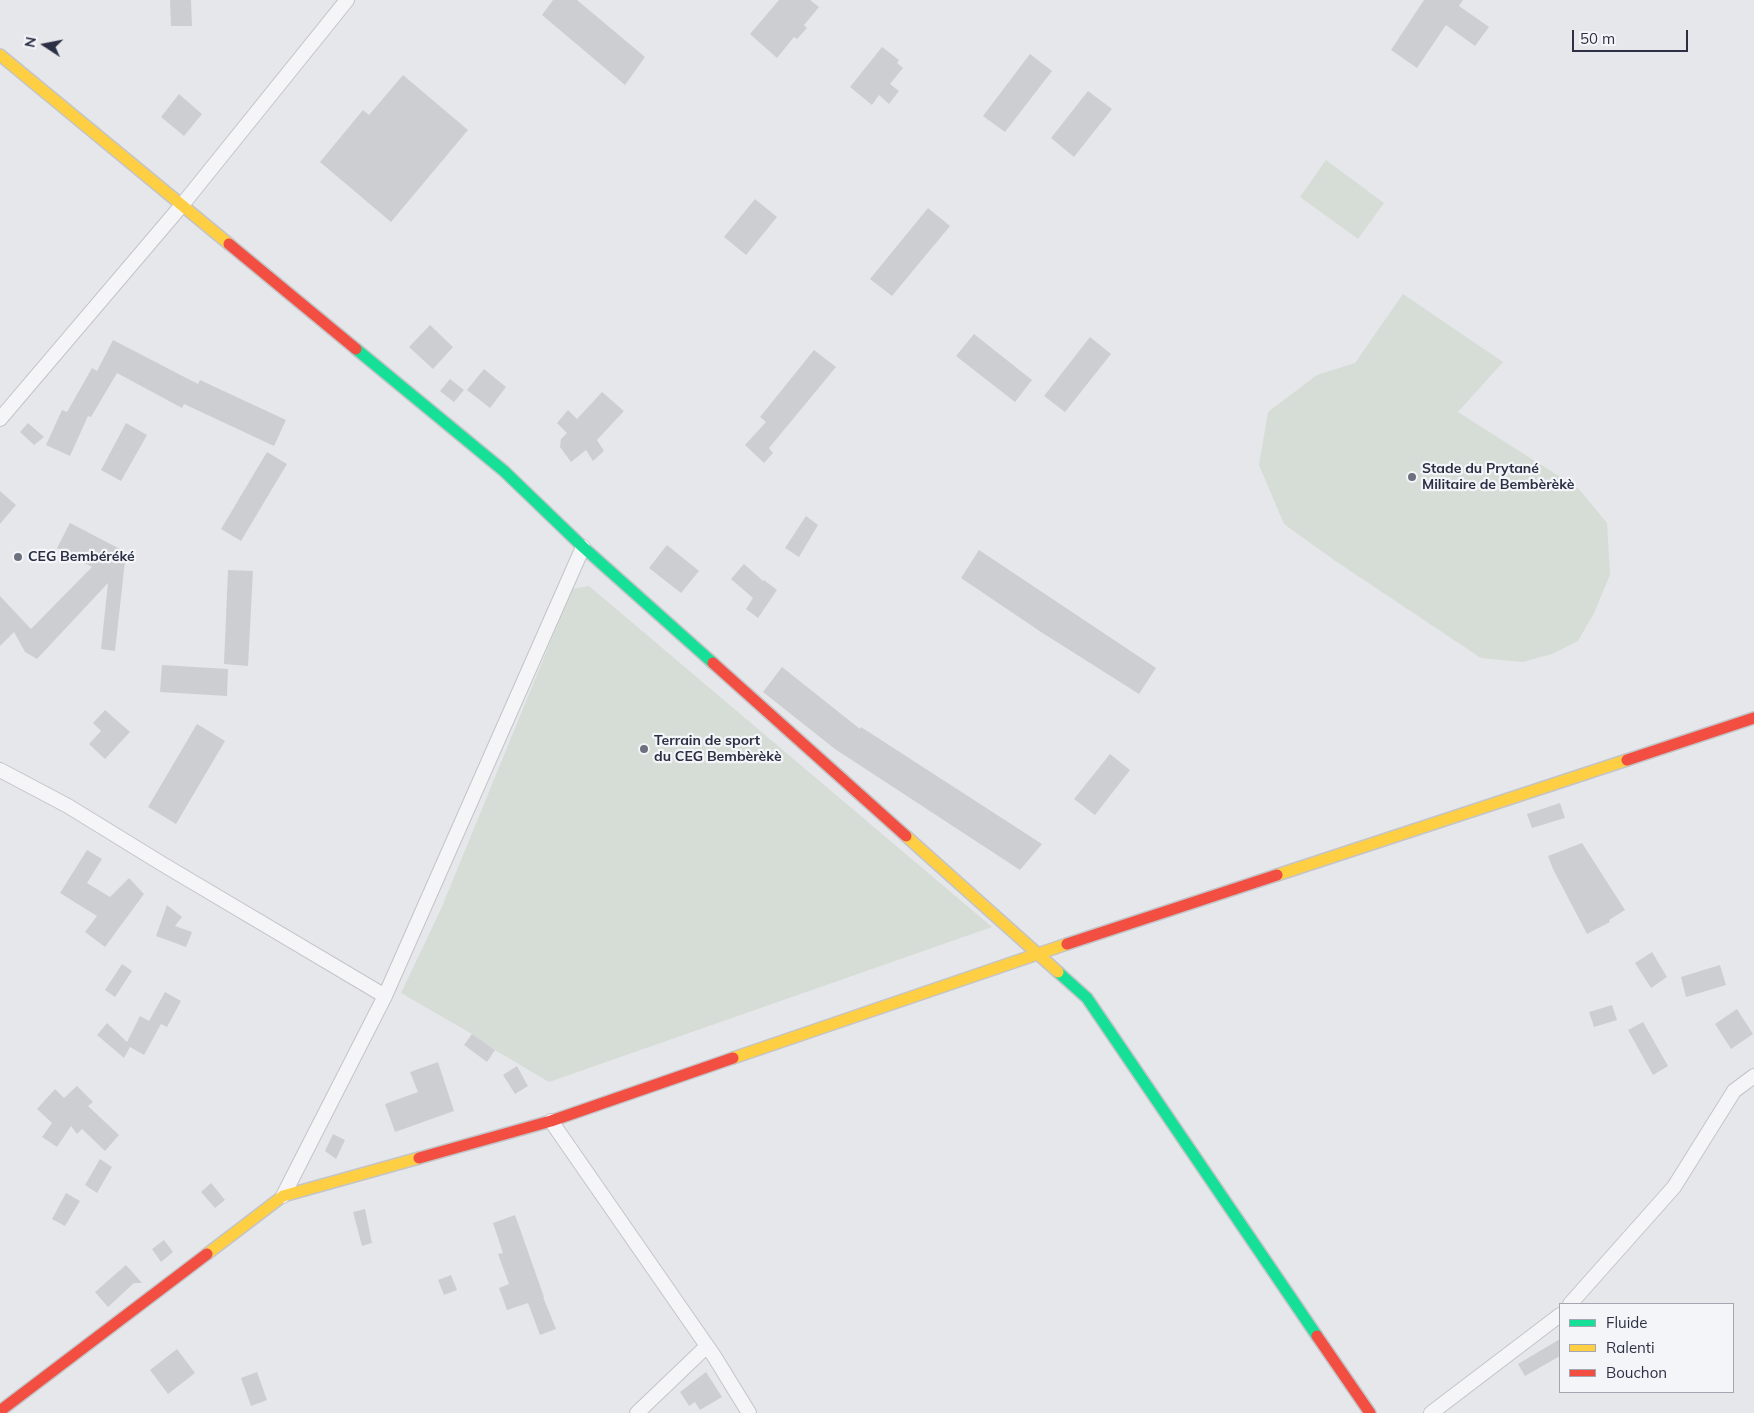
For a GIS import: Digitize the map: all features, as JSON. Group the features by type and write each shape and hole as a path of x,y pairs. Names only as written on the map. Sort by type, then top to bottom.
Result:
{"street":[{"path":"0,419 182,205 347,0"},
{"path":"0,55 504,471 582,547 1087,998 1370,1413"},
{"path":"283,1196 385,996 582,547"},
{"path":"0,1410 283,1196 551,1121 1038,954 1754,718"},
{"path":"0,770 68,806 385,996"},
{"path":"1571,1303 1674,1187 1734,1091 1754,1076"},
{"path":"551,1121 707,1346 750,1413"},
{"path":"1431,1413 1559,1316"},
{"path":"637,1413 707,1346"}],"shaded area":[{"path":"1326,160 1384,203 1358,239 1300,197"},
{"name":"Stade du Prytané Militaire de Bembèrèkè","path":"1403,294 1503,362 1458,412 1579,489 1607,523 1610,575 1594,613 1578,641 1552,654 1523,662 1481,658 1334,560 1284,524 1259,465 1268,412 1317,375 1355,363"},
{"name":"Terrain de sport du CEG Bembèrèkè","path":"589,586 992,927 549,1082 401,993 441,909 572,589"}],"building":[{"path":"170,0 191,0 192,26 171,26"},
{"path":"553,0 577,0 645,57 625,85 542,15"},
{"path":"779,0 810,0 819,7 804,25 807,28 797,39 794,37 777,58 750,34"},
{"path":"1424,0 1463,0 1459,6 1489,27 1475,46 1446,25 1417,68 1391,50"},
{"path":"882,47 899,60 897,63 903,68 890,84 899,91 889,104 879,95 872,105 850,87"},
{"path":"1030,54 1052,71 1005,132 983,116"},
{"path":"403,75 468,130 391,222 320,162 363,110 369,115"},
{"path":"1088,91 1112,109 1074,157 1051,138"},
{"path":"179,94 202,114 184,136 161,117"},
{"path":"755,199 777,217 746,255 724,237"},
{"path":"928,208 950,226 892,296 870,279"},
{"path":"430,325 453,347 433,369 409,347"},
{"path":"974,334 1032,380 1015,402 956,356"},
{"path":"1090,337 1111,354 1065,412 1044,396"},
{"path":"113,340 198,384 200,380 286,420 274,446 184,404 182,408 117,373 91,417 88,416 70,456 46,445 62,410 67,412 92,368 97,371"},
{"path":"814,350 836,367 769,448 773,453 764,463 745,445 766,422 760,417"},
{"path":"484,369 506,387 490,408 467,390"},
{"path":"450,379 464,390 454,402 440,391"},
{"path":"602,392 624,411 597,440 604,451 593,461 586,450 571,462 560,447 561,439 567,433 557,423 568,410 577,419"},
{"path":"28,423 44,437 34,445 20,432"},
{"path":"126,423 147,435 121,481 101,470"},
{"path":"267,452 287,464 241,541 221,529"},
{"path":"0,491 16,505 0,524"},
{"path":"806,516 818,525 799,557 785,548"},
{"path":"70,523 126,552 115,651 101,649 108,583 37,659 25,652 14,632 0,646 0,596 31,629 92,567 57,548"},
{"path":"667,545 699,571 681,593 649,568"},
{"path":"979,550 1156,668 1139,694 1041,632 961,578"},
{"path":"744,564 763,581 777,590 758,618 746,609 753,598 731,579"},
{"path":"228,570 253,571 248,666 224,664"},
{"path":"162,665 228,669 227,696 160,692"},
{"path":"782,667 860,729 861,727 1042,844 1020,870 835,749 763,692"},
{"path":"105,710 130,732 105,759 89,744 101,731 93,723"},
{"path":"197,724 225,741 176,824 148,807"},
{"path":"1110,754 1130,770 1095,815 1074,799"},
{"path":"1560,803 1565,818 1532,828 1527,814"},
{"path":"1582,843 1625,910 1609,920 1610,922 1587,934 1548,856"},
{"path":"87,850 102,859 87,883 110,897 129,878 144,894 105,947 85,932 97,916 60,893"},
{"path":"167,905 182,917 175,926 192,932 186,947 156,936"},
{"path":"1652,952 1667,977 1651,988 1635,963"},
{"path":"122,964 132,971 115,997 105,990"},
{"path":"1720,965 1726,985 1686,997 1681,977"},
{"path":"165,992 181,1001 167,1027 161,1024 144,1055 130,1047 124,1058 97,1035 107,1023 127,1042 140,1016 149,1021"},
{"path":"1612,1005 1617,1020 1594,1027 1589,1012"},
{"path":"1737,1009 1753,1034 1731,1049 1715,1024"},
{"path":"1643,1022 1668,1066 1653,1075 1628,1030"},
{"path":"472,1034 495,1050 487,1062 464,1045"},
{"path":"438,1062 454,1111 395,1132 385,1104 418,1092 410,1072"},
{"path":"517,1066 528,1086 515,1094 503,1075"},
{"path":"77,1086 93,1102 88,1106 119,1135 105,1151 82,1129 77,1134 71,1126 57,1147 42,1137 52,1123 37,1109 55,1089 64,1098"},
{"path":"333,1134 345,1140 336,1159 325,1151"},
{"path":"100,1159 112,1167 97,1193 85,1185"},
{"path":"211,1183 225,1200 215,1208 201,1192"},
{"path":"66,1193 80,1201 65,1226 52,1219"},
{"path":"365,1209 372,1243 362,1246 353,1212"},
{"path":"515,1215 556,1329 540,1335 528,1303 507,1310 499,1288 509,1284 498,1254 503,1253 493,1223"},
{"path":"164,1240 173,1252 161,1262 152,1249"},
{"path":"126,1265 142,1283 134,1283 108,1307 95,1292"},
{"path":"451,1275 457,1290 444,1295 438,1280"},
{"path":"1559,1340 1559,1357 1525,1376 1518,1364"},
{"path":"177,1349 195,1373 168,1394 150,1370"},
{"path":"257,1372 267,1400 251,1406 241,1378"},
{"path":"706,1372 722,1397 700,1410 695,1402 689,1406 680,1392"}],"traffic: fast":[{"path":"356,349 504,471 583,547 713,663"},
{"path":"1058,972 1087,998 1317,1336"}],"traffic: slow":[{"path":"0,55 229,244"},
{"path":"1277,875 1627,760"},
{"path":"906,836 1058,972"},
{"path":"733,1058 1067,944"},
{"path":"207,1254 283,1196 419,1158"}],"traffic: jam":[{"path":"229,244 356,349"},
{"path":"713,663 906,836"},
{"path":"1627,760 1754,718"},
{"path":"1067,944 1277,875"},
{"path":"419,1158 551,1121 733,1058"},
{"path":"0,1411 207,1254"},
{"path":"1317,1336 1370,1413"}],"place":[{"name":"Stade du Prytané Militaire de Bembèrèkè","path":"1412,477"},
{"name":"CEG Bembéréké","path":"18,557"},
{"name":"Terrain de sport du CEG Bembèrèkè","path":"644,749"}]}
